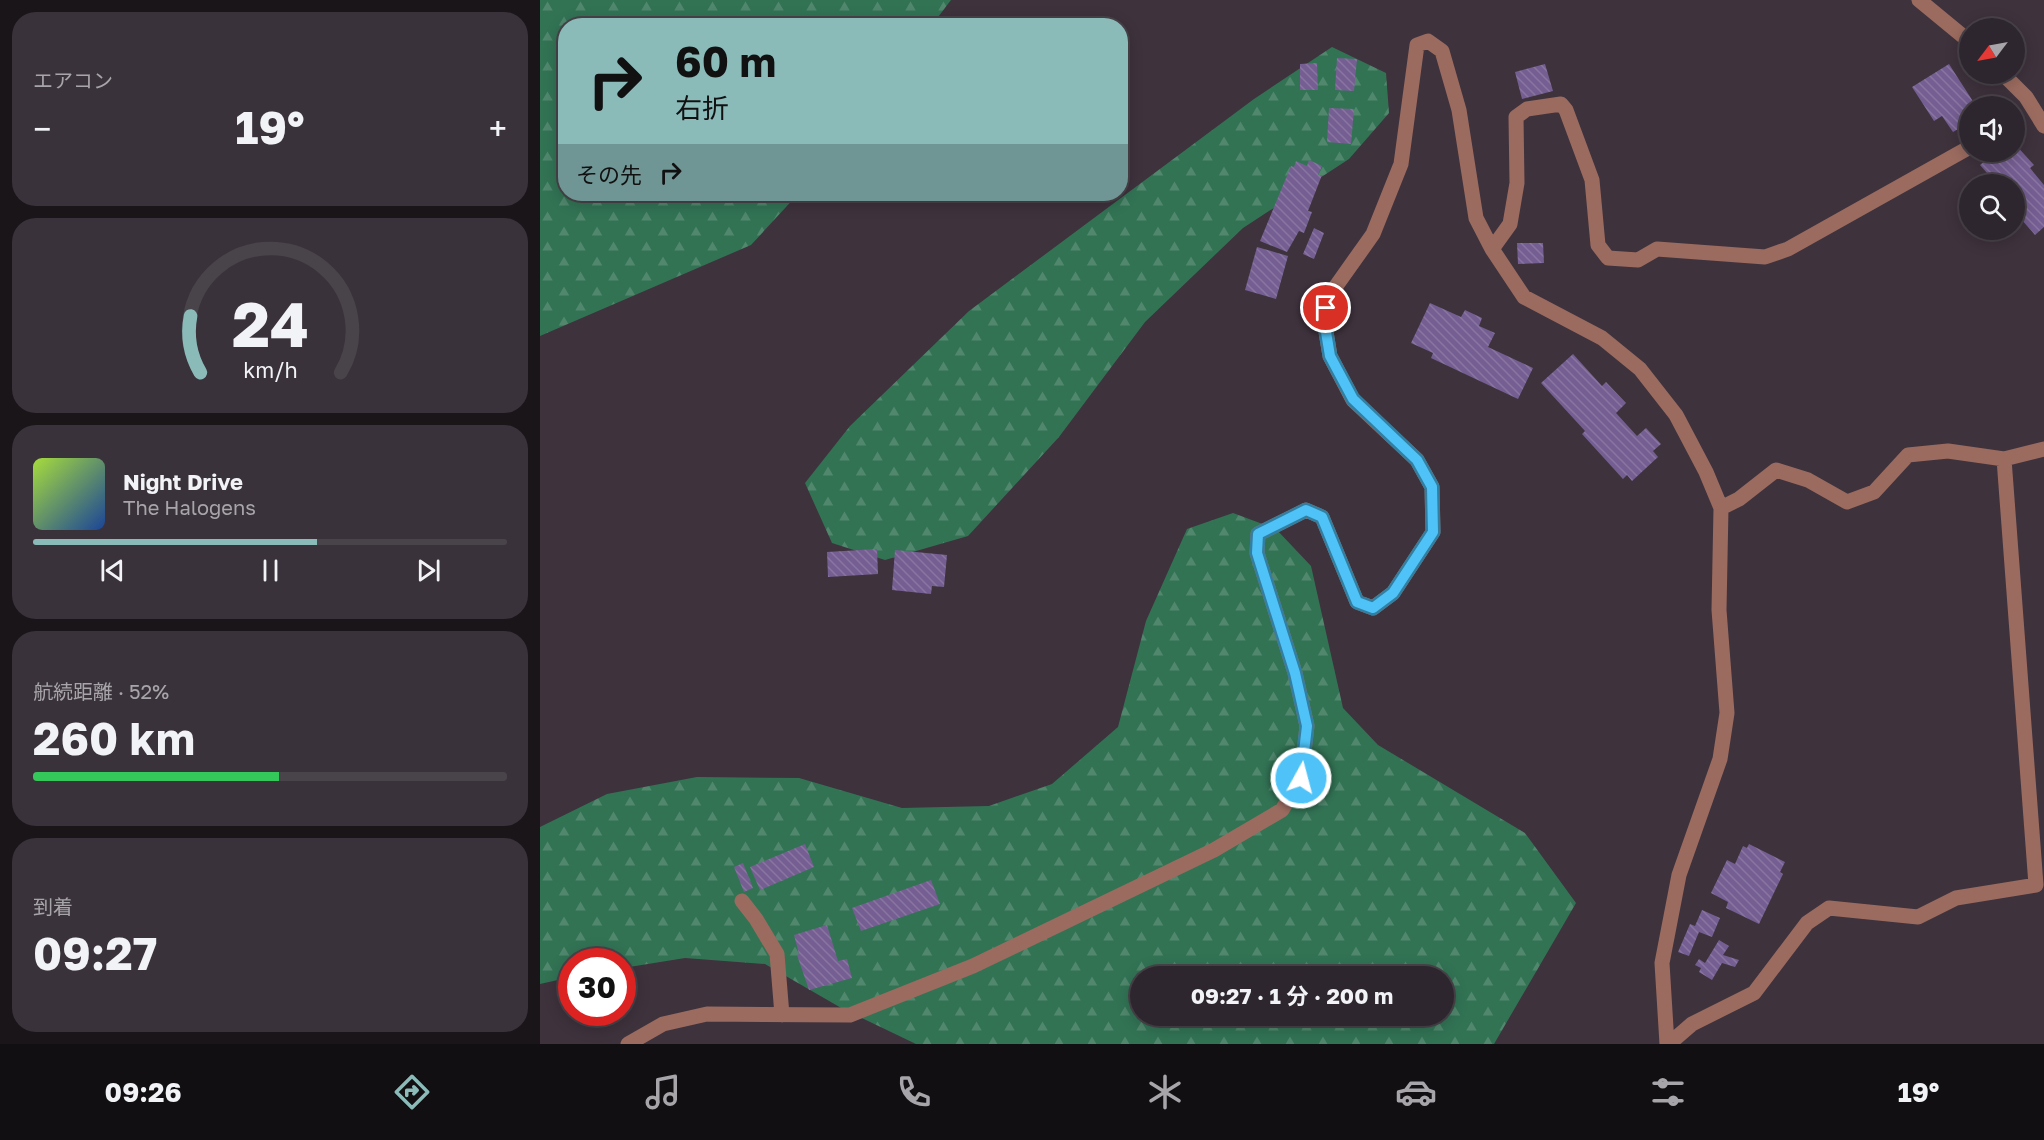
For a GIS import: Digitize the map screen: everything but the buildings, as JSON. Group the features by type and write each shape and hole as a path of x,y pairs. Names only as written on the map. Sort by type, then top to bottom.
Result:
{"street":[{"path":"1919,0 1959,33"},
{"path":"628,1044 663,1024 707,1014 850,1015 973,966 1215,850 1282,810 1301,778 1307,726 1295,673 1257,553 1258,534 1306,510 1322,517 1357,602 1373,608 1393,593 1433,532 1432,487 1417,460 1353,399 1330,356 1324,320 1329,296 1373,234 1401,164 1417,45 1428,41 1442,51 1459,110 1476,218 1492,249 1524,297 1602,338 1640,369 1676,415 1706,472 1721,508 1719,610 1727,713 1720,759 1679,876 1662,963 1668,1044"},
{"path":"2013,84 2026,97 2044,126"},
{"path":"1492,249 1510,224 1518,183 1516,117 1527,109 1561,104 1566,110 1592,180 1598,245 1608,258 1638,260 1657,249 1765,257 1788,249 1959,153"},
{"path":"1721,508 1739,499 1776,470 1808,480 1847,502 1874,492 1908,455 1948,451 2004,459 2044,449"},
{"path":"1668,1044 1692,1024 1754,993 1808,923 1829,908 1918,917 1956,898 2036,885 2004,459"},
{"path":"742,901 756,918 777,954 783,1015"}],"green space":[{"path":"540,0 951,0 937,18 558,18 558,201 792,201 751,245 540,336"},
{"path":"1332,47 1386,73 1389,113 1349,159 1243,228 1145,322 1059,437 968,536 885,560 832,543 805,483 850,426 969,311 1117,201 1128,201 1128,193 1254,99"},
{"path":"1233,513 1276,529 1311,566 1343,708 1378,745 1525,833 1576,903 1494,1044 916,1044 843,1009 765,964 685,958 636,966 636,948 558,948 558,980 540,984 540,827 607,794 697,777 799,778 902,808 989,806 1052,784 1118,727 1146,621 1187,529"}],"route":[{"path":"1301,778 1307,726 1295,673 1257,553 1258,534 1306,510 1322,517 1357,602 1373,608 1393,593 1433,532 1432,487 1417,460 1353,399 1330,356 1324,320 1326,308"}]}
